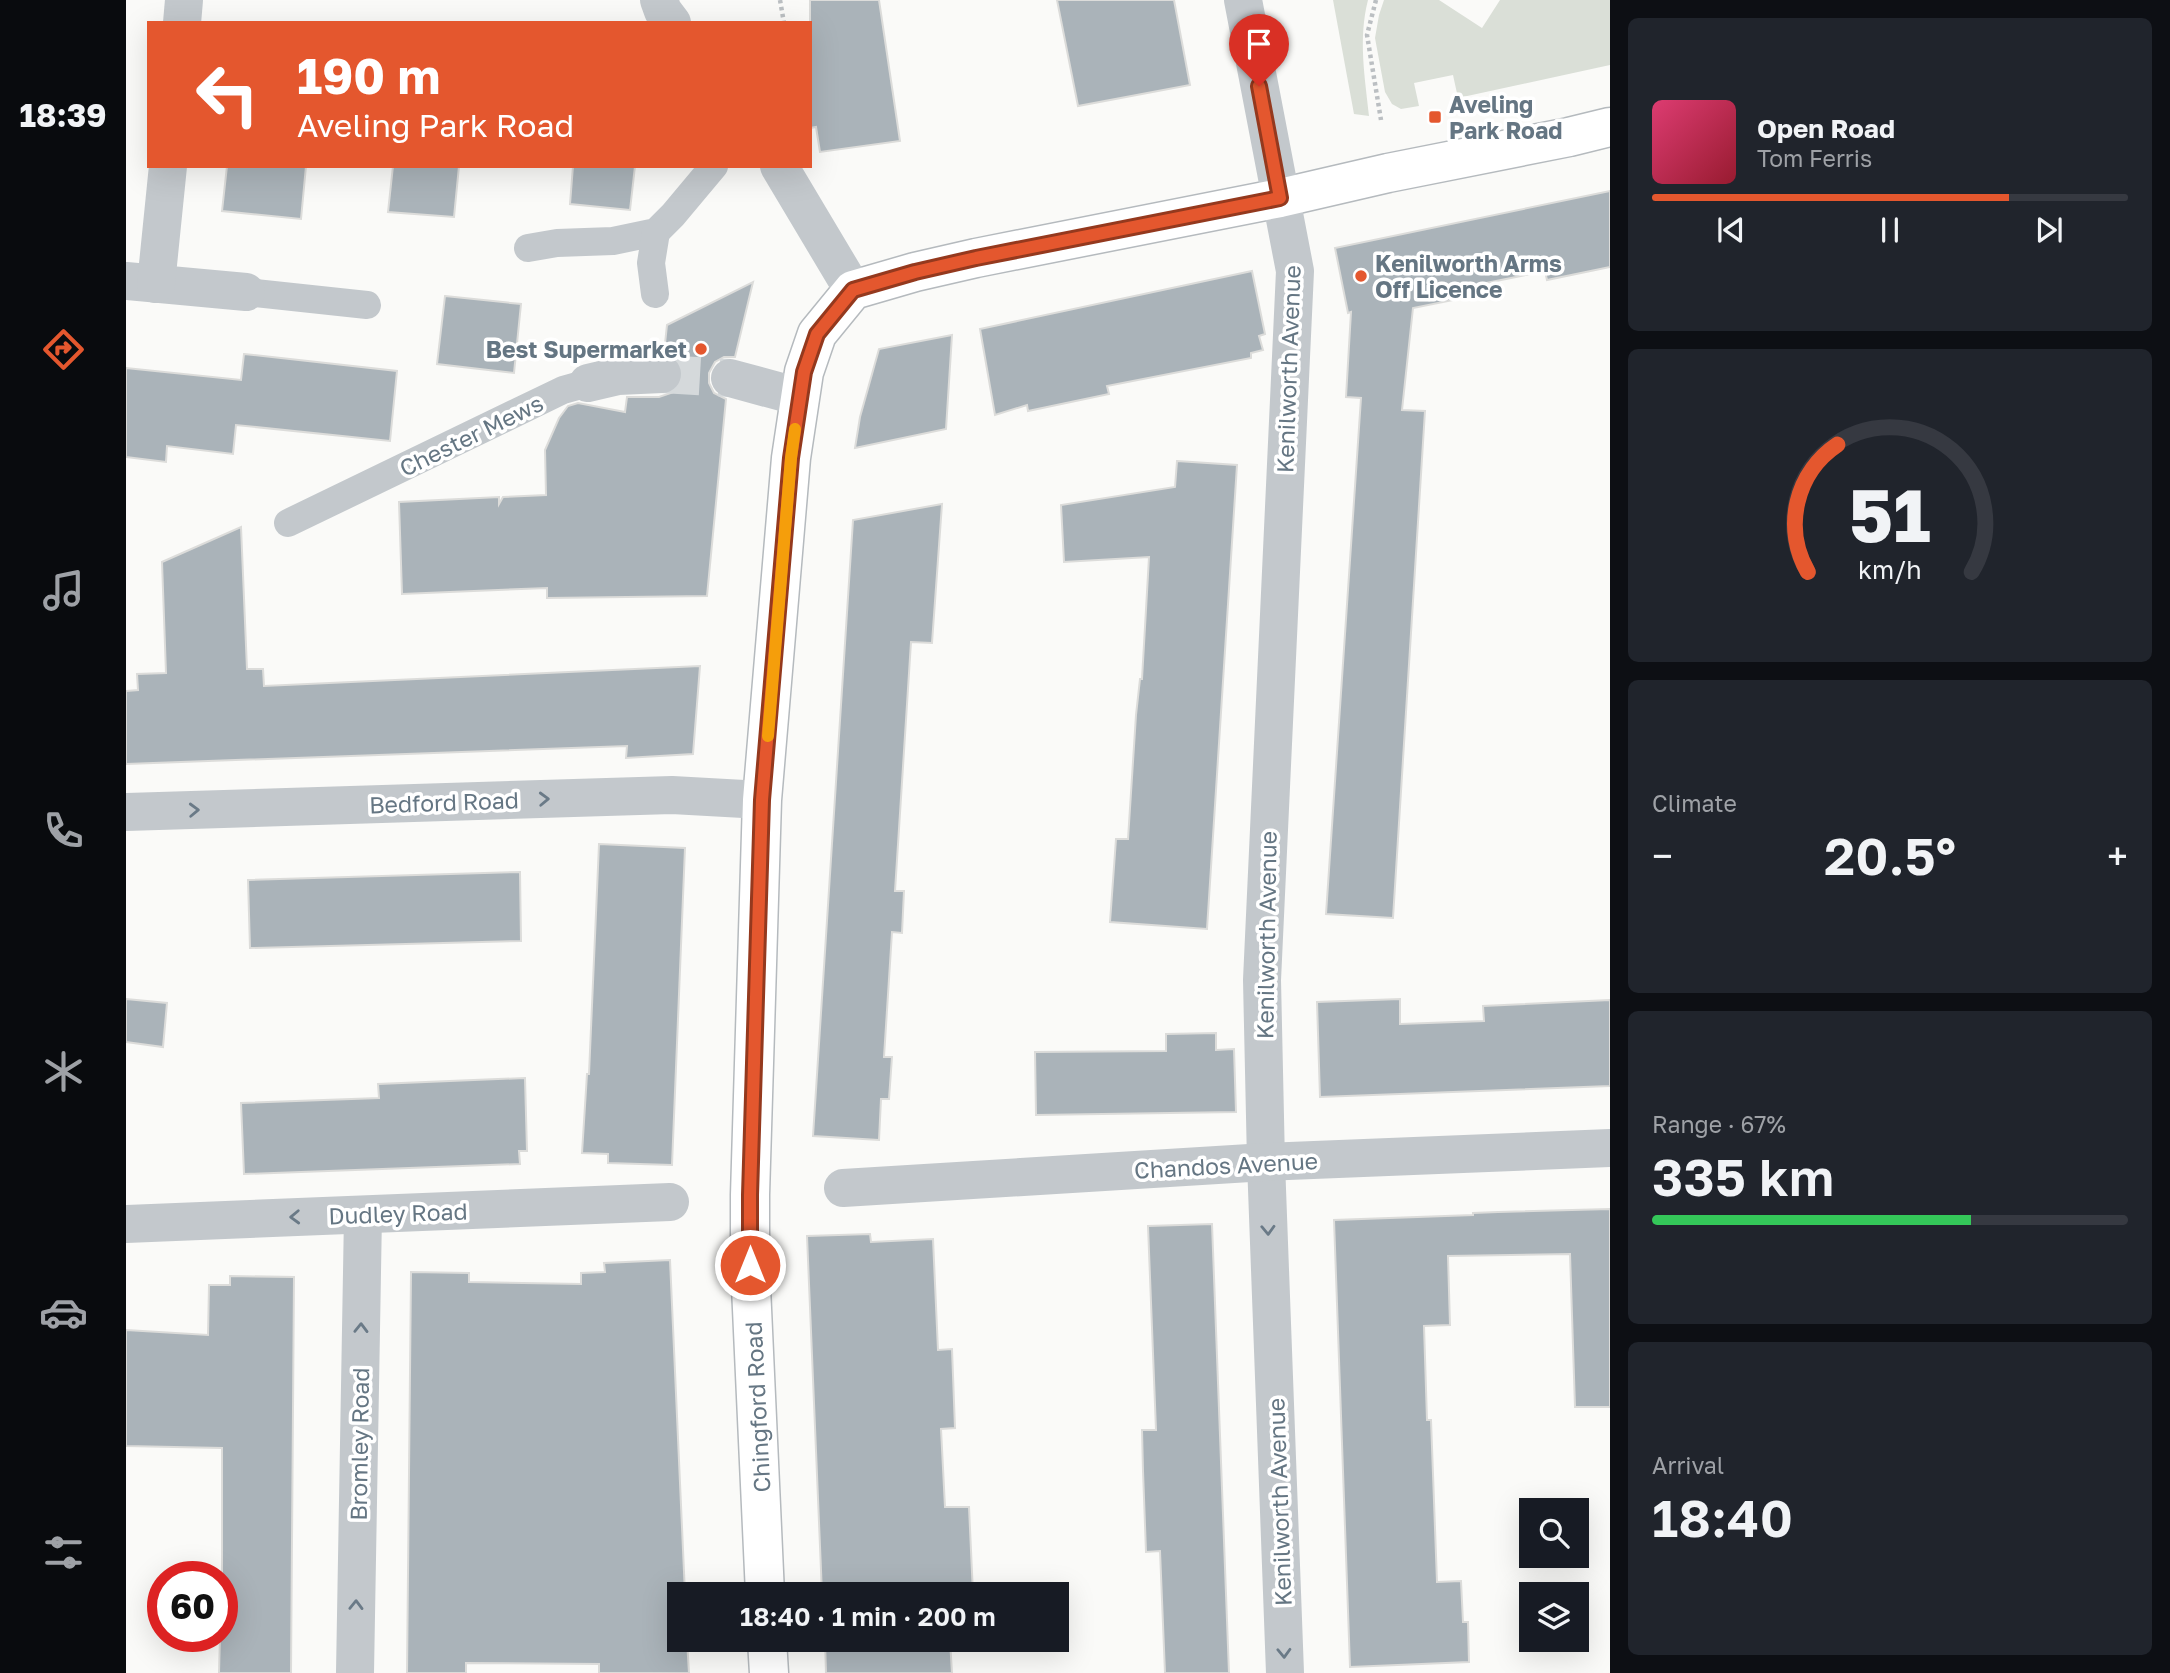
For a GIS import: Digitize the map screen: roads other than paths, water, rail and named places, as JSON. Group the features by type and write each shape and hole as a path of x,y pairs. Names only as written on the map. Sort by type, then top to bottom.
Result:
{"main road":[{"path":"853,290 976,258 1280,198 1610,127"},
{"name":"Chingford Road","path":"764,1582 750,1265 762,800 791,458 804,372 817,334 853,290"},
{"path":"768,1652 769,1673"}],"street":[{"path":"182,21 184,0"},
{"path":"659,0 670,21"},
{"path":"1243,0 1280,198"},
{"path":"168,168 141,282 246,292"},
{"path":"780,168 853,290"},
{"name":"Kenilworth Avenue","path":"1280,198 1295,271 1262,980 1285,1673"},
{"name":"Chester Mews","path":"588,383 618,376 662,374"},
{"path":"730,378 800,397"},
{"name":"Bedford Road","path":"126,812 673,795 762,800"},
{"name":"Chandos Avenue","path":"843,1188 1266,1162 1610,1147"},
{"name":"Dudley Road","path":"126,1224 670,1202"},
{"name":"Bromley Road","path":"355,1673 363,1215"}],"lane":[{"path":"528,248 557,243 613,241 656,232 712,168"},
{"path":"655,294 651,262 656,232"},
{"path":"246,292 367,305"},
{"name":"Chester Mews","path":"288,523 563,390 588,383"}],"tunnel":[{"path":"662,374 730,378"}],"place":[{"name":"Aveling Park Road","path":"1435,117"},
{"name":"Kenilworth Arms Off Licence","path":"1361,276"},
{"name":"Best Supermarket","path":"701,349"}]}
